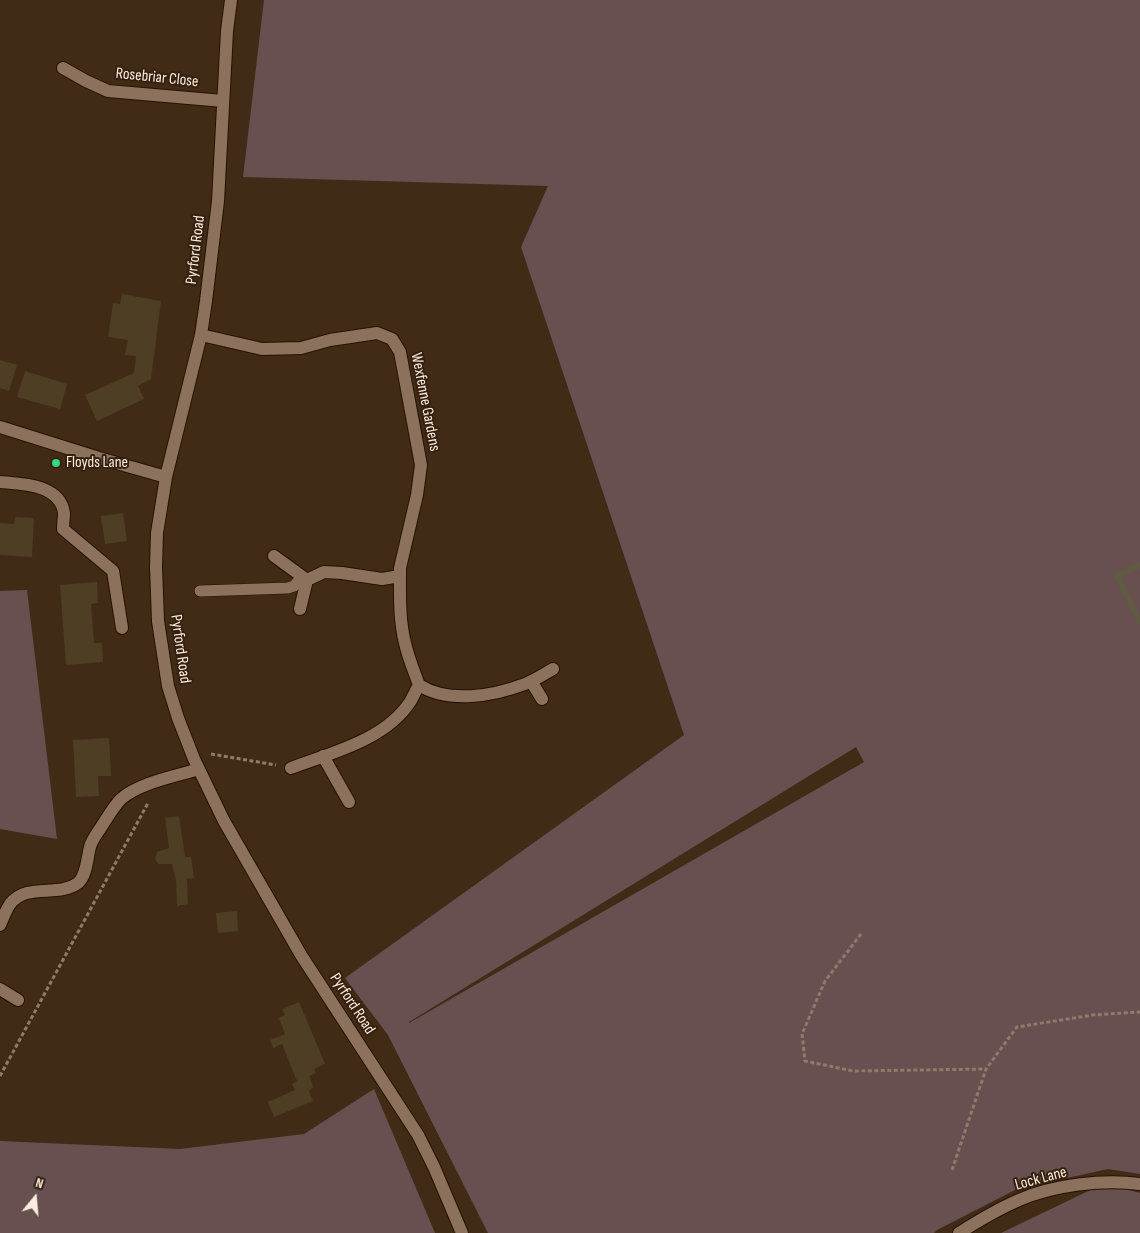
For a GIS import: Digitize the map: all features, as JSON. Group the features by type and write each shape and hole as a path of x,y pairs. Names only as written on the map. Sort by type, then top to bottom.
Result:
{"street":[{"name":"Pyrford Road","path":"231,0 227,31 218,201 201,335 166,477 157,533 158,621 168,686 178,718 197,764 246,862 301,955 418,1135 462,1233"},
{"name":"Rosebriar Close","path":"63,68 108,91 223,101"},
{"name":"Wexfenne Gardens","path":"201,335 262,349 301,348 330,340 377,333 392,339 400,352 421,465 417,495 400,568 400,602 404,642 418,685"},
{"path":"0,427 166,477"},
{"path":"0,482 32,485 53,494 64,514 63,529 113,571 122,628"},
{"path":"274,556 305,578"},
{"path":"305,578 324,572 382,579 400,576"},
{"path":"300,609 305,578"},
{"path":"291,768 365,738 390,724 410,703 418,685 430,692 458,696 489,695 531,681 553,669"},
{"path":"531,681 542,699"},
{"path":"323,756 349,802"},
{"path":"0,924 11,903 19,897 36,891 56,891 68,888 79,882 84,874 90,845 121,798 136,789 197,764"},
{"path":"0,989 18,1000"},
{"name":"Lock Lane","path":"958,1233 988,1215 1021,1199 1057,1188 1094,1183 1140,1184"}],"lane":[{"path":"200,591 288,588 305,578"}],"path":[{"path":"197,764 211,754 291,768"},
{"path":"0,1076 161,780"},
{"path":"861,934 825,981 802,1034 805,1061 853,1071 986,1069"},
{"path":"952,1170 986,1069 1017,1027 1093,1015 1140,1012"}],"shaded area":[{"path":"264,0 1140,0 1140,1174 1108,1169 1017,1189 934,1233 488,1233 388,1035 345,978 684,735 521,247 548,186 243,177","holes":["856,747 864,762 409,1023"]},
{"path":"27,590 57,839 0,829 0,591"},
{"path":"374,1089 435,1233 0,1233 0,1141 180,1149 304,1134"},
{"path":"1105,1183 1140,1193 1140,1233 1001,1233"}],"building":[{"path":"122,294 161,301 151,379 138,386 144,399 97,421 85,395 134,373 136,356 125,355 128,340 108,337 113,303 120,304"},
{"path":"0,360 17,365 9,391 0,388"},
{"path":"25,371 67,384 60,409 17,397"},
{"path":"123,513 127,541 105,544 101,516"},
{"path":"15,517 34,518 32,557 0,555 0,523 14,524"},
{"path":"97,582 98,603 91,604 94,643 102,643 103,662 66,665 60,585"},
{"path":"109,738 111,776 98,776 99,796 76,797 73,740"},
{"path":"179,816 185,857 191,857 194,878 187,879 188,904 177,906 176,880 172,864 158,864 155,859 157,852 169,848 165,818"},
{"path":"237,911 238,931 218,933 216,913"},
{"path":"299,1002 325,1064 314,1069 316,1073 309,1076 313,1087 309,1091 313,1101 274,1117 268,1102 295,1090 292,1084 297,1081 282,1044 273,1048 270,1040 285,1034 279,1018 285,1015 282,1009"}],"waterway":[{"path":"1140,565 1117,576 1140,622"}],"place":[{"name":"Floyds Lane","path":"56,463"}]}
